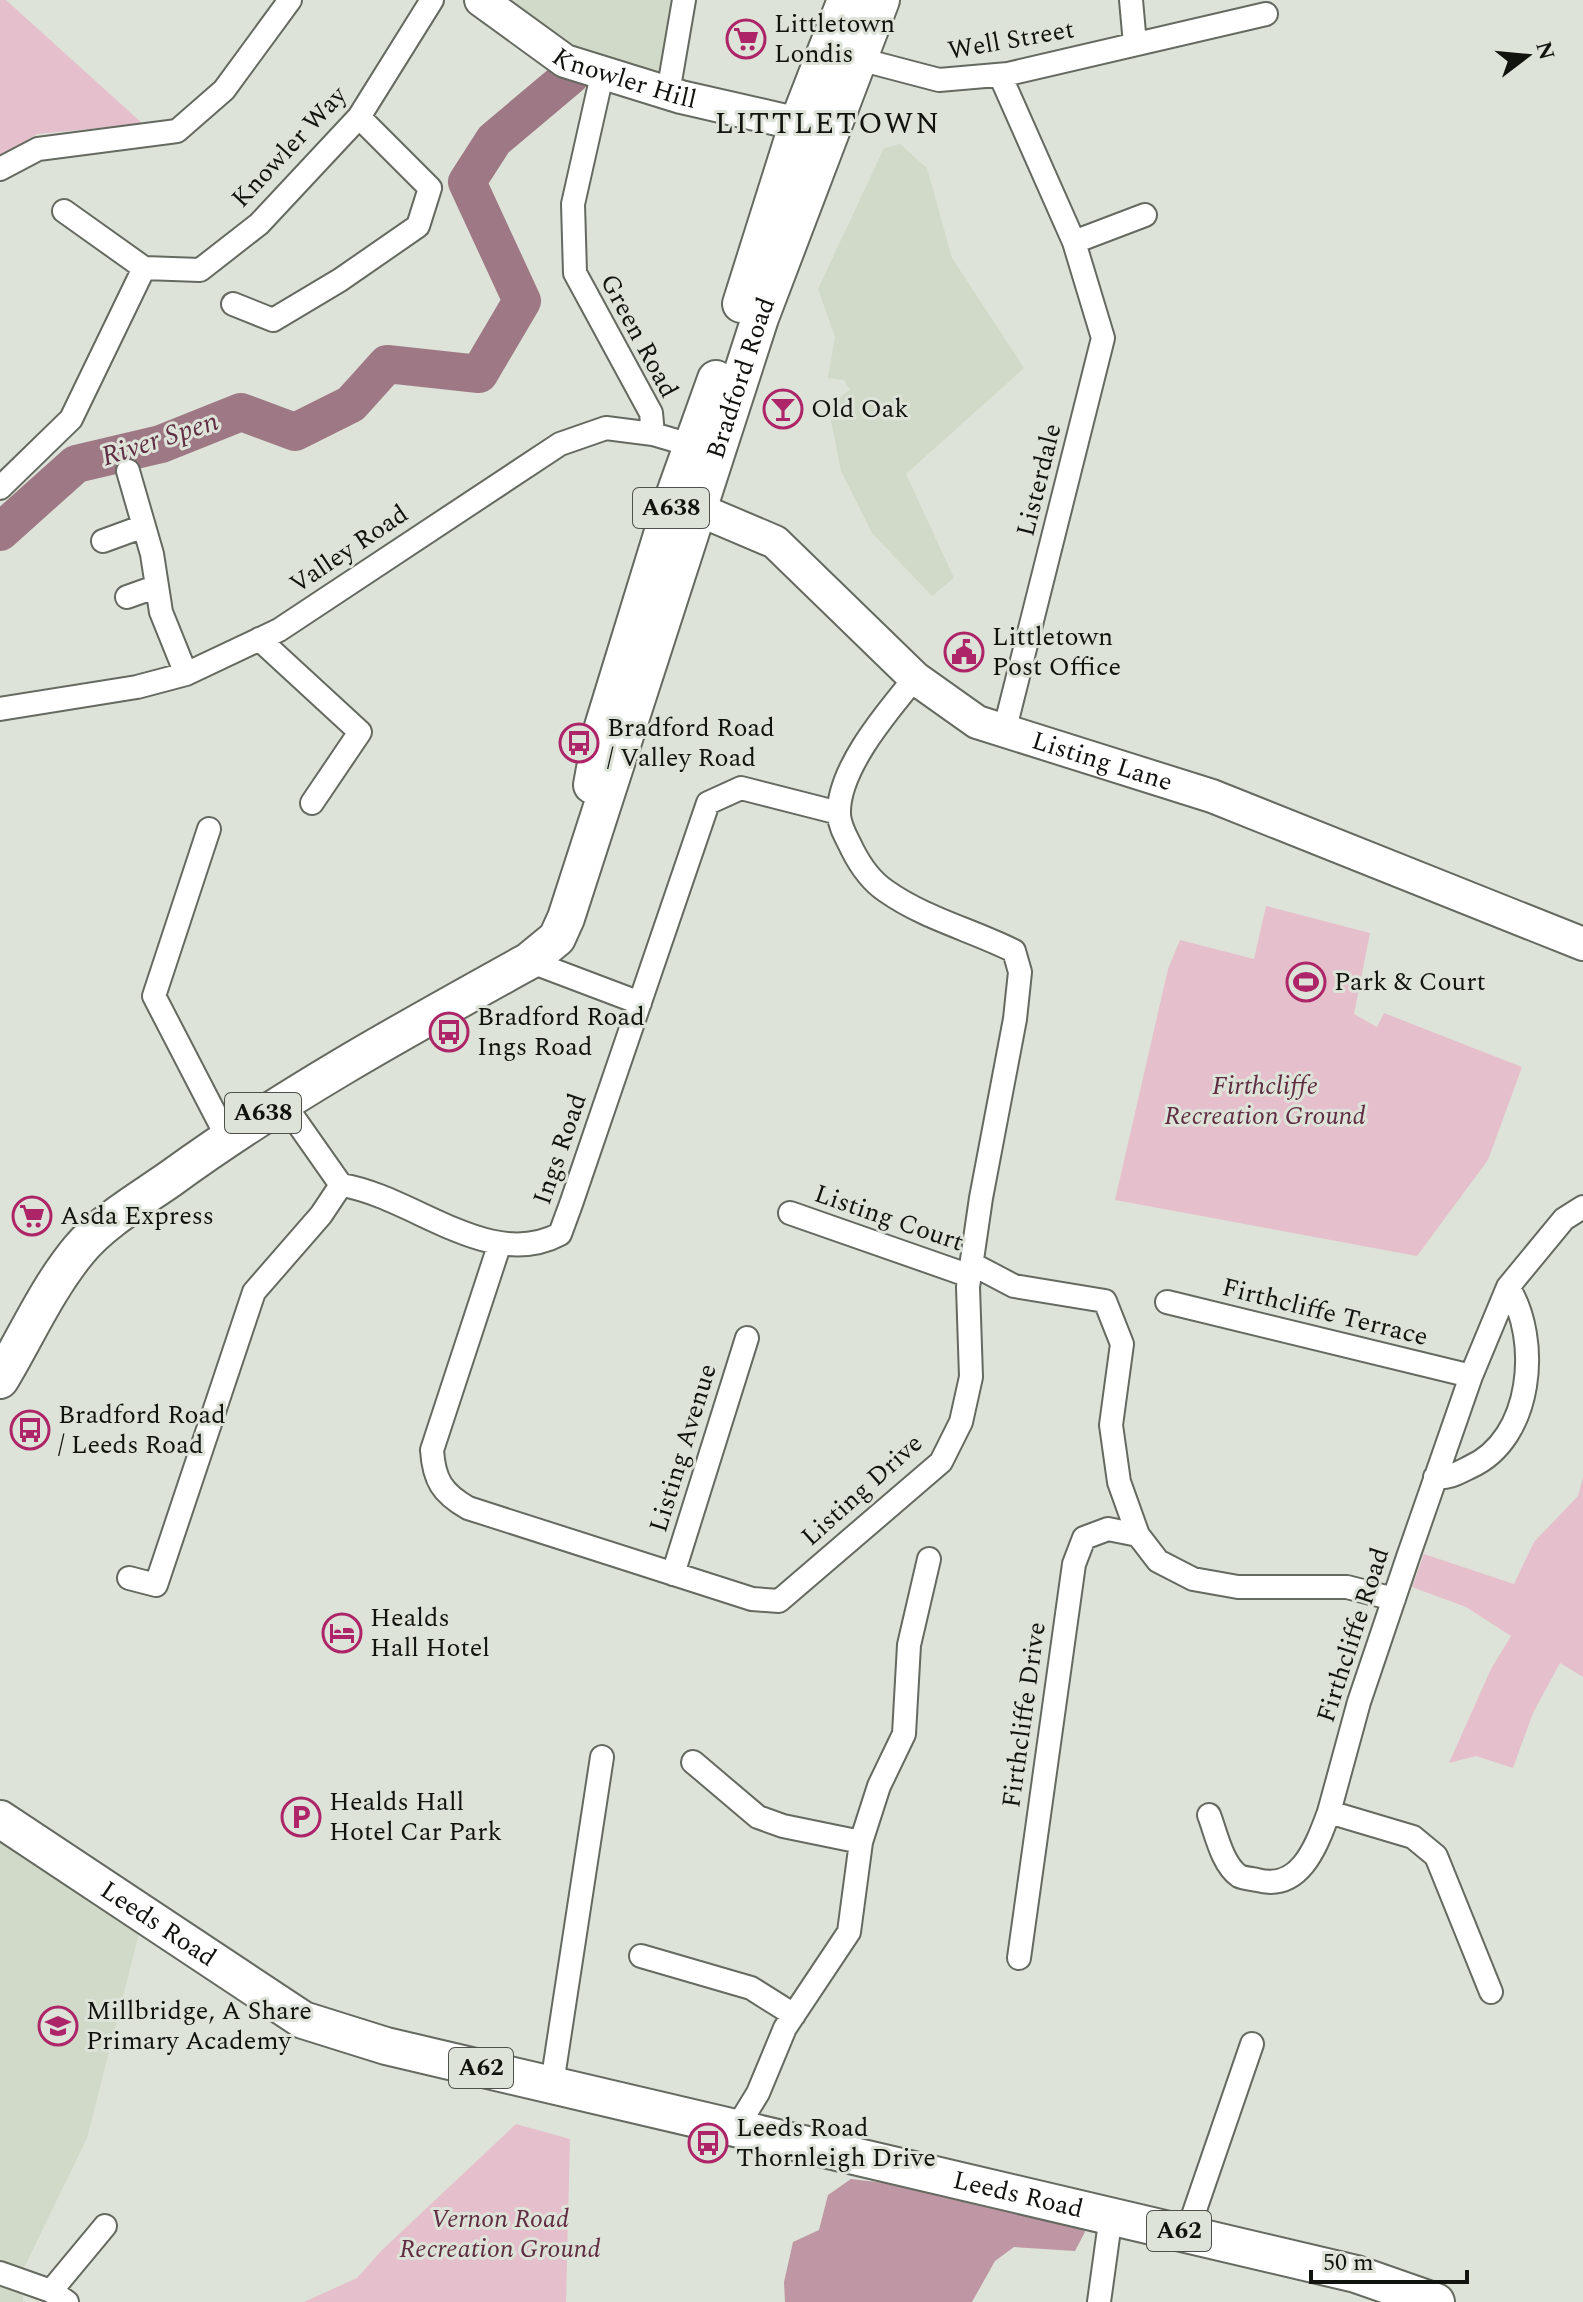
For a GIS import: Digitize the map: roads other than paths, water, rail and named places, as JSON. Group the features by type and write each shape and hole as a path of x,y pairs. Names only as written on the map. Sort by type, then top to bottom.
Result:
{"main road":[{"name":"Bradford Road","path":"3,1367 80,1248 227,1137 282,1101 529,961 557,938 571,900 602,730 686,504 814,127 846,0"},
{"name":"Bradford Road","path":"814,127 859,59 881,0"},
{"name":"Leeds Road","path":"0,1819 303,2020 386,2046 920,2169 1356,2274 1436,2302"}],"street":[{"path":"0,169 38,149 177,131 224,90 290,0"},
{"name":"Knowler Way","path":"144,268 200,270 259,224 359,117 432,0"},
{"name":"Knowler Hill","path":"481,0 565,61 668,93 814,127"},
{"path":"668,93 684,0"},
{"path":"1131,0 1135,44"},
{"name":"Well Street","path":"859,59 939,80 1000,75 1266,14"},
{"name":"Green Road","path":"602,75 573,204 575,273 651,413 653,434"},
{"name":"Listerdale","path":"1000,75 1074,242 1103,338 1004,732"},
{"path":"233,304 273,320 340,280 418,226 430,188 359,117"},
{"path":"0,488 71,419 144,268 64,211"},
{"path":"1074,242 1145,215"},
{"name":"Valley Road","path":"0,709 137,687 186,674 259,639 560,444 606,428 653,434 704,449"},
{"path":"128,471 152,554 155,587 186,674"},
{"name":"Listing Lane","path":"686,504 775,542 915,678 977,722 1212,796 1583,944"},
{"path":"103,541 144,526"},
{"path":"127,597 155,587"},
{"path":"259,639 360,732 309,801"},
{"path":"839,813 840,793 859,756 883,717 915,678"},
{"name":"Ings Road","path":"341,1185 369,1189 499,1246 542,1244 560,1234 708,803 741,788 839,813"},
{"name":"Listing Drive","path":"499,1246 432,1450 433,1474 446,1496 468,1508 752,1599 779,1601 941,1462 961,1422 971,1377 972,1270 981,1198 1015,1019 1020,972 1014,951 923,912 884,891 862,868 841,825 839,813"},
{"path":"209,829 154,996 227,1137"},
{"path":"529,961 640,1003"},
{"path":"129,1578 156,1585 254,1292 321,1215 341,1185 282,1101"},
{"name":"Firthcliffe Road","path":"1209,1815 1224,1856 1239,1876 1266,1883 1284,1879 1300,1870 1316,1847 1329,1812 1359,1702 1435,1477 1471,1376 1508,1287 1564,1219 1583,1207"},
{"name":"Listing Court","path":"790,1213 1014,1286 1105,1301 1122,1344 1111,1425 1119,1482 1138,1535"},
{"path":"1435,1477 1446,1478 1480,1462 1504,1435 1518,1409 1528,1360 1520,1305 1508,1287"},
{"name":"Firthcliffe Terrace","path":"1167,1302 1471,1376"},
{"name":"Listing Avenue","path":"673,1574 747,1338"},
{"name":"Firthcliffe Drive","path":"1019,1958 1074,1564 1084,1538 1108,1529 1138,1535"},
{"path":"1138,1535 1158,1561 1193,1579 1238,1587 1347,1587 1394,1599"},
{"path":"736,2129 758,2093 785,2028 849,1932 861,1842 879,1786 904,1734 909,1645 929,1559"},
{"path":"552,2084 602,1757"},
{"path":"693,1762 758,1817 783,1826 861,1842"},
{"path":"1329,1812 1413,1837 1436,1856 1491,1992"},
{"path":"641,1956 751,1988 794,2015"},
{"path":"1187,2233 1252,2044"},
{"path":"1099,2302 1111,2215"},
{"path":"0,2273 59,2297 105,2226"}],"waterway":[{"name":"River Spen","path":"0,532 76,464 161,444 241,412 295,432 351,404 387,364 479,374 522,301 467,182 494,140 570,76"}],"place":[{"name":"Littletown Londis","path":"746,39"},
{"name":"Old Oak","path":"783,409"},
{"name":"Littletown Post Office","path":"964,652"},
{"name":"Bradford Road / Valley Road","path":"579,743"},
{"name":"Park & Court","path":"1306,982"},
{"name":"Bradford Road Ings Road","path":"449,1032"},
{"name":"Asda Express","path":"32,1216"},
{"name":"Bradford Road / Leeds Road","path":"30,1430"},
{"name":"Healds Hall Hotel","path":"342,1633"},
{"name":"Healds Hall Hotel Car Park","path":"301,1817"},
{"name":"Millbridge, A Share Primary Academy","path":"58,2026"},
{"name":"Leeds Road Thornleigh Drive","path":"708,2143"}],"district":[{"name":"LITTLETOWN","path":"828,124"}],"park label":[{"name":"Firthcliffe Recreation Ground","path":"1265,1101"},
{"name":"Vernon Road Recreation Ground","path":"500,2234"}]}
